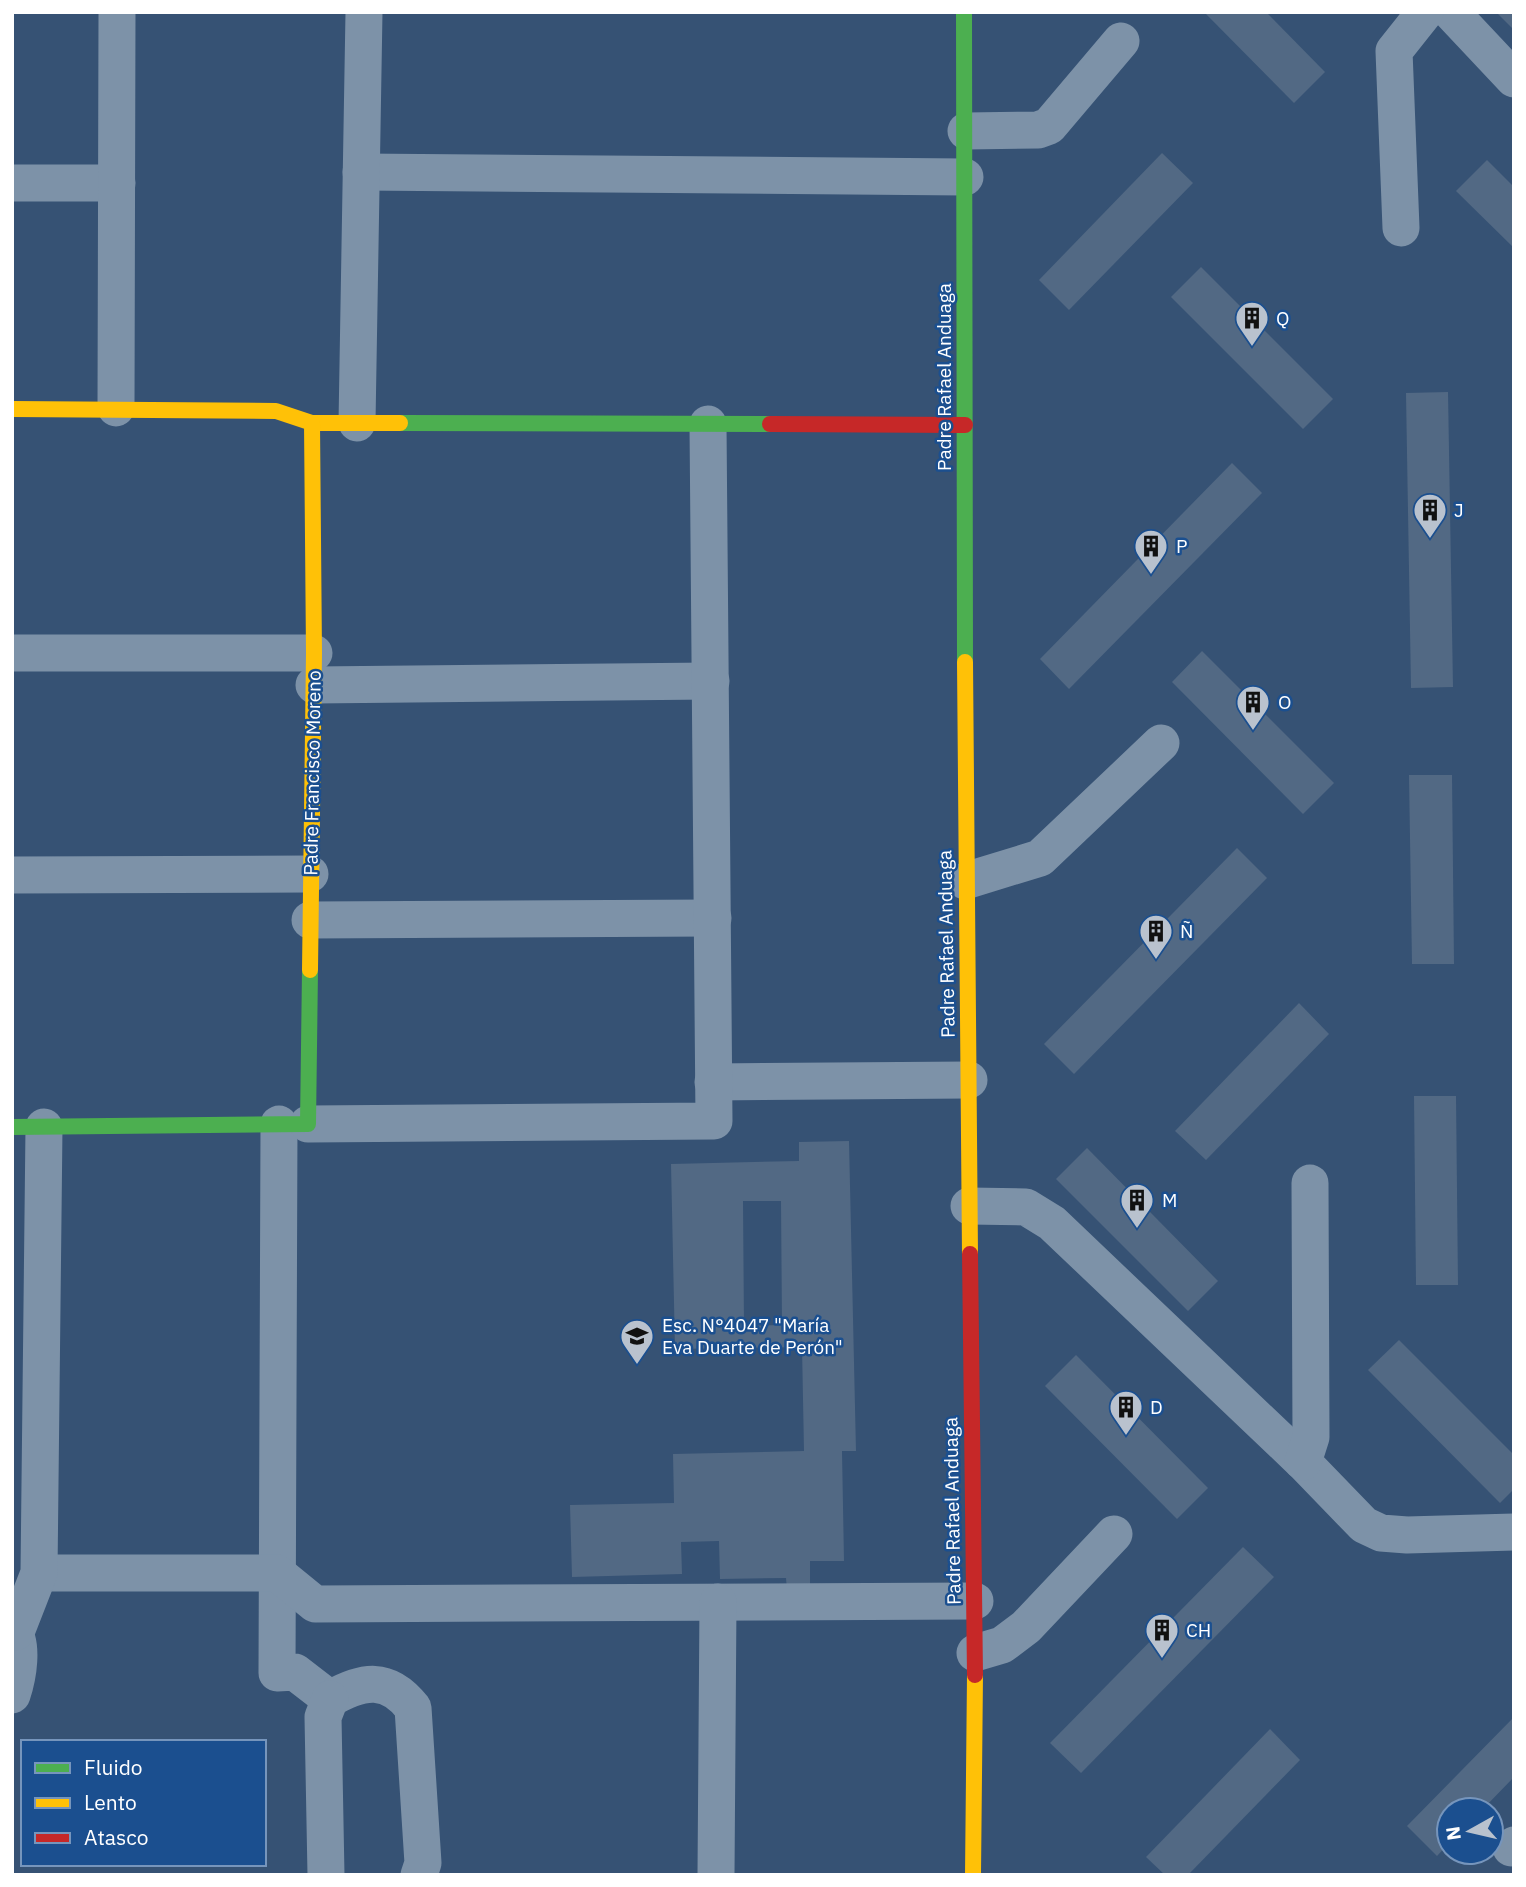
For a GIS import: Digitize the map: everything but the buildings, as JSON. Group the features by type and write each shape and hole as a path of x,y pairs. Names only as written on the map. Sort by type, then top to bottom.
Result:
{"street":[{"path":"116,408 117,12"},
{"path":"357,423 364,12"},
{"name":"Padre Rafael Anduaga","path":"964,12 965,881 975,1601 972,1875"},
{"path":"1401,228 1394,51 1425,12"},
{"path":"1451,12 1514,79"},
{"path":"965,131 1038,131 1049,126 1121,41"},
{"path":"361,173 965,177"},
{"path":"12,183 117,183"},
{"path":"12,409 276,411 312,423 965,425"},
{"name":"Padre Francisco Moreno","path":"294,1124 310,920 314,669 312,423"},
{"path":"12,1695 19,1647 14,1630 39,1573 26,1378 28,1127 715,1121 708,424"},
{"path":"12,653 314,669 711,681"},
{"path":"965,881 1040,858 1161,743"},
{"path":"12,874 310,874"},
{"path":"310,920 713,918"},
{"path":"713,1083 969,1080"},
{"path":"294,1124 277,1573 277,1673 295,1672 330,1699"},
{"path":"1303,1462 1311,1437 1310,1183"},
{"path":"969,1206 1026,1207 1052,1223 1303,1462 1364,1525 1381,1533 1407,1535 1514,1532"},
{"path":"975,1653 1002,1644 1026,1627 1114,1534"},
{"path":"39,1573 277,1573 315,1604 975,1601"},
{"path":"716,1875 718,1602"},
{"path":"326,1875 323,1717 330,1699 348,1688 368,1682 403,1696 414,1708 427,1871"}],"traffic: fast":[{"path":"964,12 965,662"},
{"path":"400,423 770,424"},
{"path":"12,1127 308,1124 310,970"}],"traffic: slow":[{"path":"12,409 276,411 312,423 400,423"},
{"path":"310,970 314,653 312,423"},
{"path":"965,662 970,1254"},
{"path":"973,1875 975,1675"}],"traffic: jam":[{"path":"770,424 965,425"},
{"path":"970,1254 975,1675"}],"place":[{"name":"Q","path":"1252,348"},
{"name":"J","path":"1430,540"},
{"name":"P","path":"1151,576"},
{"name":"O","path":"1253,732"},
{"name":"Ñ","path":"1156,961"},
{"name":"M","path":"1137,1230"},
{"name":"Esc. N°4047 \"María Eva Duarte de Perón\"","path":"637,1366"},
{"name":"D","path":"1126,1437"},
{"name":"CH","path":"1162,1660"}]}
